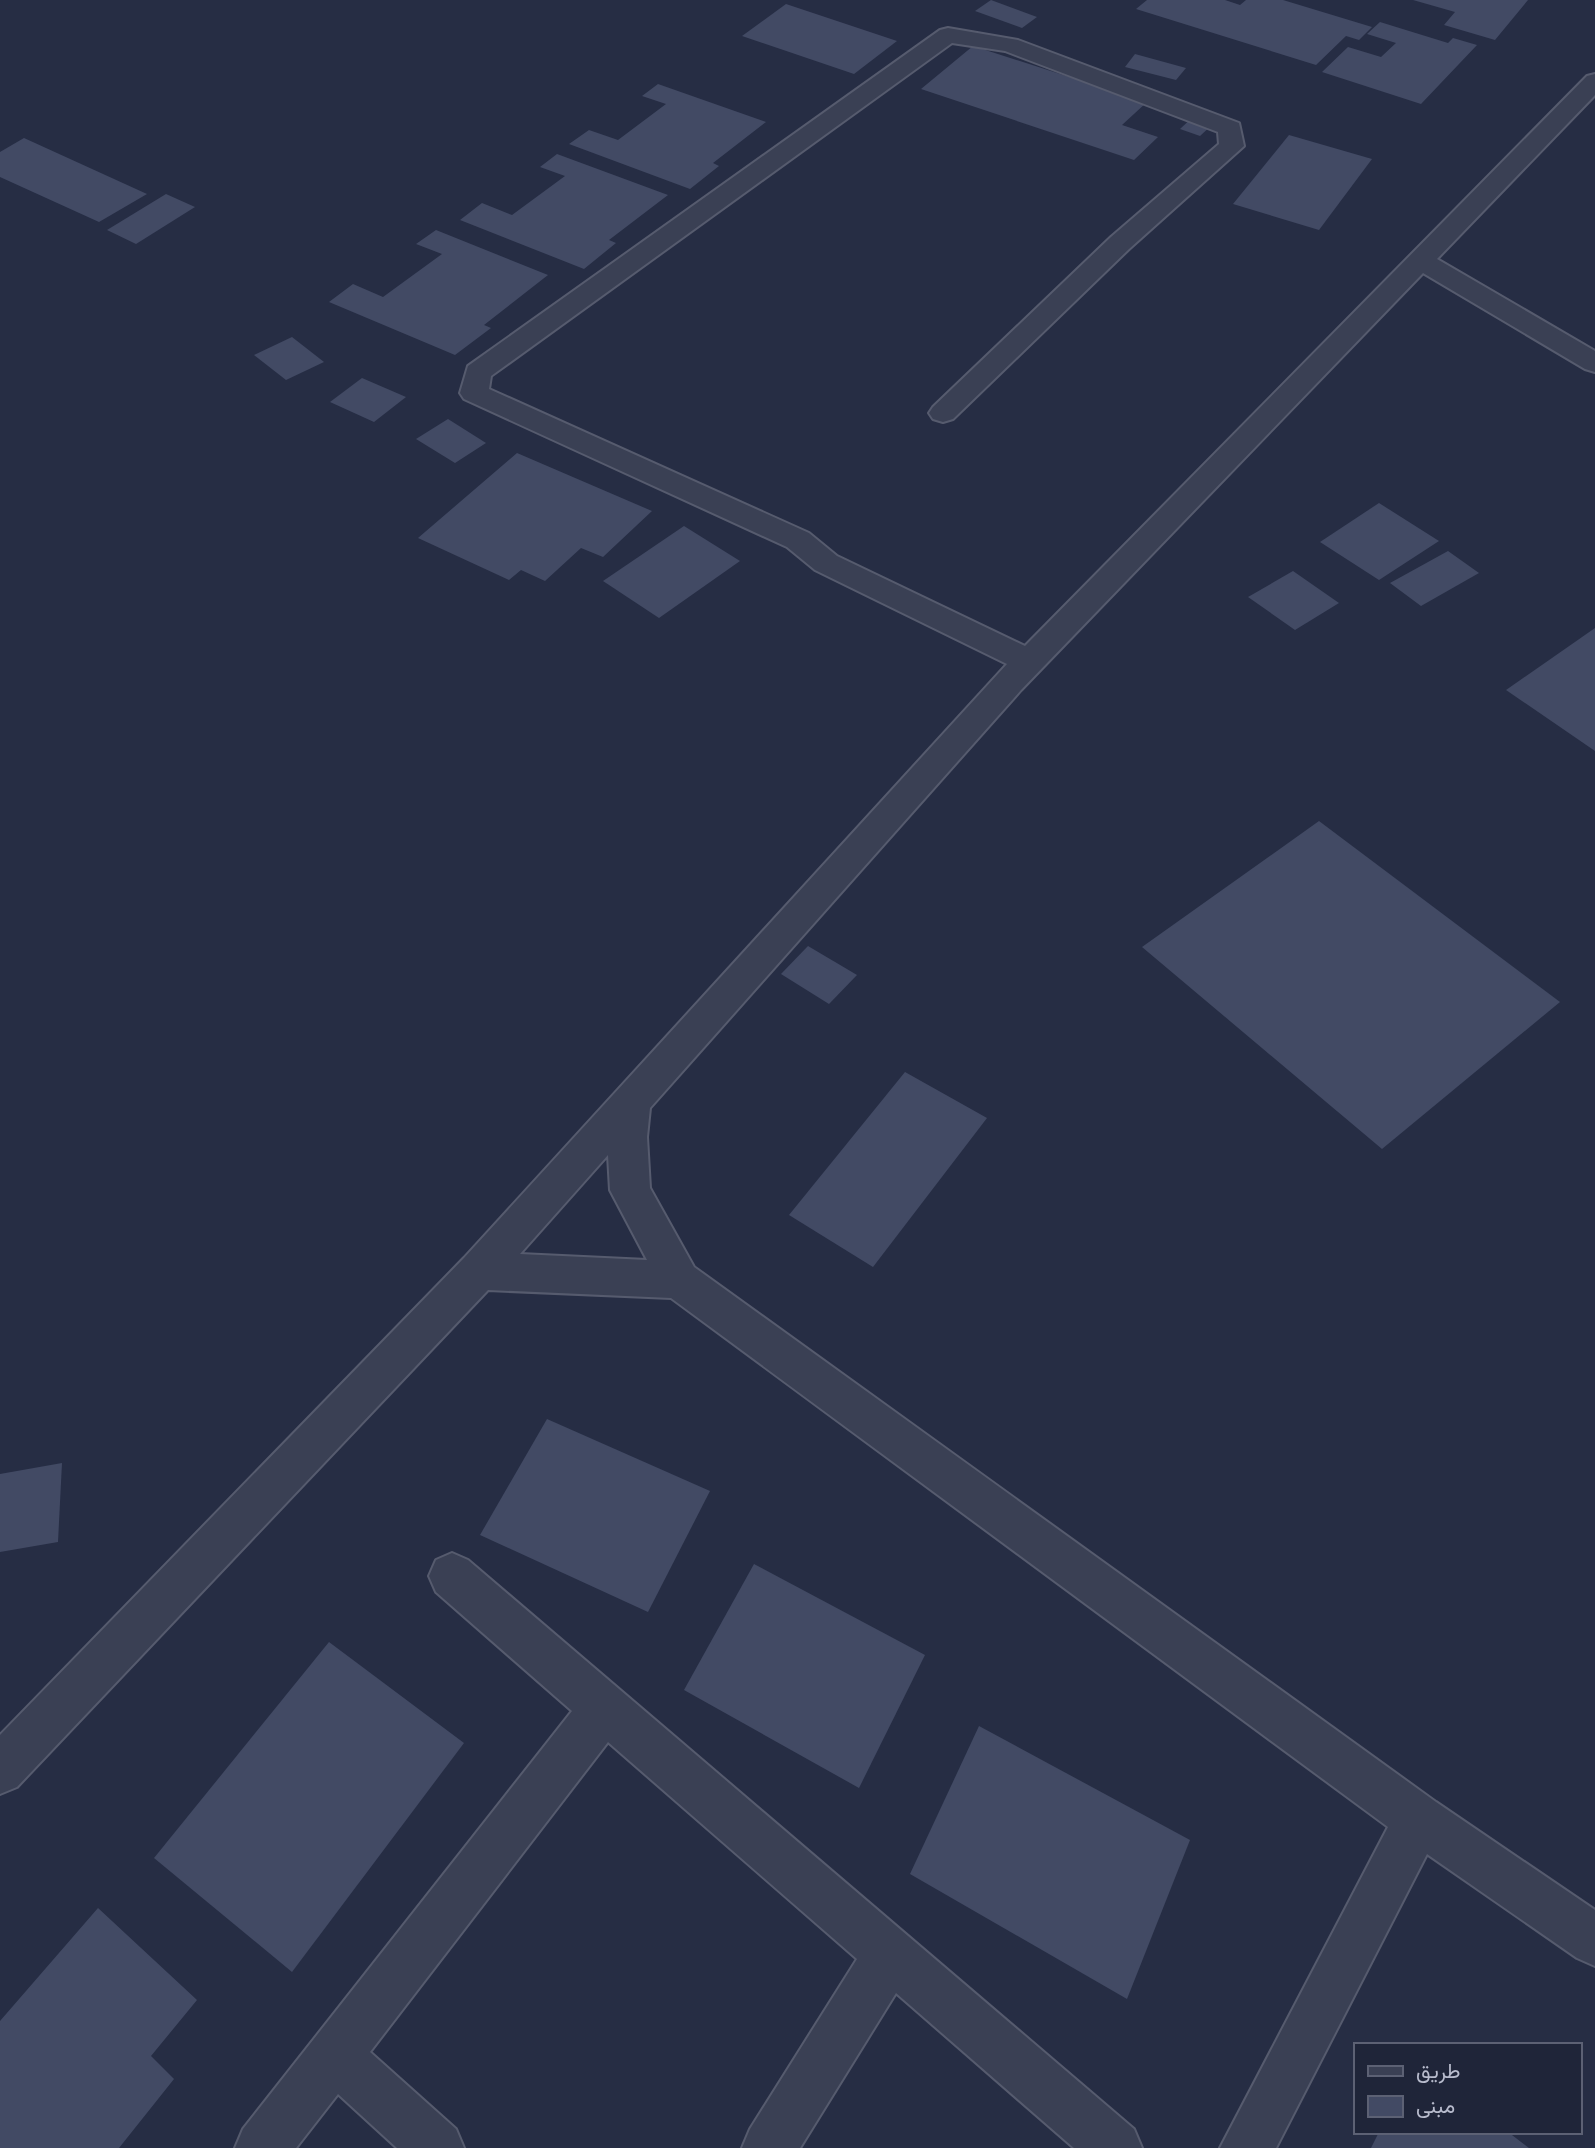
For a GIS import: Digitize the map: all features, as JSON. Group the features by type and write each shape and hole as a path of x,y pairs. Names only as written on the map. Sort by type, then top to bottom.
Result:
{"street":[{"path":"943,414 1120,243 1231,146 1230,128 1010,45 948,35 478,372 474,393 798,540 826,563 1029,661"},
{"path":"0,1770 479,1271 1029,661 1595,81"},
{"path":"1422,261 1595,363"},
{"path":"631,1100 627,1137 630,1190 679,1280 1419,1819 1595,1940"},
{"path":"479,1271 679,1280"},
{"path":"452,1576 1115,2148"},
{"path":"262,2148 605,1708"},
{"path":"1247,2148 1419,1819"},
{"path":"769,2148 890,1954"},
{"path":"334,2055 437,2148"}],"building":[{"path":"991,0 1037,17 1022,28 975,11"},
{"path":"1147,0 1225,0 1240,5 1246,0 1283,0 1372,27 1359,40 1346,36 1316,65 1136,9"},
{"path":"1413,0 1528,0 1495,40 1444,25 1455,12"},
{"path":"786,4 897,41 854,74 742,36"},
{"path":"1380,22 1448,43 1453,38 1477,45 1421,104 1322,72 1348,47 1381,57 1396,43 1367,34"},
{"path":"973,46 1147,102 1122,125 1158,137 1134,160 921,89"},
{"path":"1135,54 1186,68 1176,80 1125,67"},
{"path":"658,84 766,122 713,163 719,166 690,189 569,144 589,130 618,140 666,104 642,96"},
{"path":"1195,115 1215,122 1200,136 1180,129"},
{"path":"1289,135 1372,159 1319,230 1233,204"},
{"path":"24,138 147,194 99,222 0,177 0,152"},
{"path":"557,154 668,195 609,240 616,243 584,269 460,220 482,203 512,215 565,176 540,167"},
{"path":"166,194 195,207 136,244 107,230"},
{"path":"436,230 548,275 484,325 491,328 455,355 329,302 353,284 383,297 442,254 416,244"},
{"path":"292,337 324,362 286,380 254,355"},
{"path":"362,378 406,397 374,422 330,402"},
{"path":"448,419 486,443 455,463 416,439"},
{"path":"517,453 652,511 603,557 581,548 545,581 521,570 509,580 418,538"},
{"path":"1379,503 1439,541 1379,580 1320,542"},
{"path":"684,526 740,561 659,618 603,581"},
{"path":"1448,551 1479,573 1421,606 1390,583"},
{"path":"1293,571 1339,603 1295,630 1248,597"},
{"path":"1595,628 1595,751 1506,690"},
{"path":"1319,821 1560,1002 1382,1149 1142,947"},
{"path":"808,946 857,975 829,1004 781,974"},
{"path":"905,1072 987,1118 873,1267 789,1215"},
{"path":"547,1419 710,1491 648,1612 480,1535"},
{"path":"62,1463 58,1542 0,1552 0,1474"},
{"path":"754,1564 925,1655 859,1788 684,1690"},
{"path":"329,1642 464,1743 292,1972 154,1858"},
{"path":"979,1726 1190,1840 1127,1999 910,1874"},
{"path":"98,1908 197,2000 151,2056 174,2079 119,2148 0,2148 0,2021"},
{"path":"1378,2134 1511,2134 1529,2148 1371,2148"}]}
